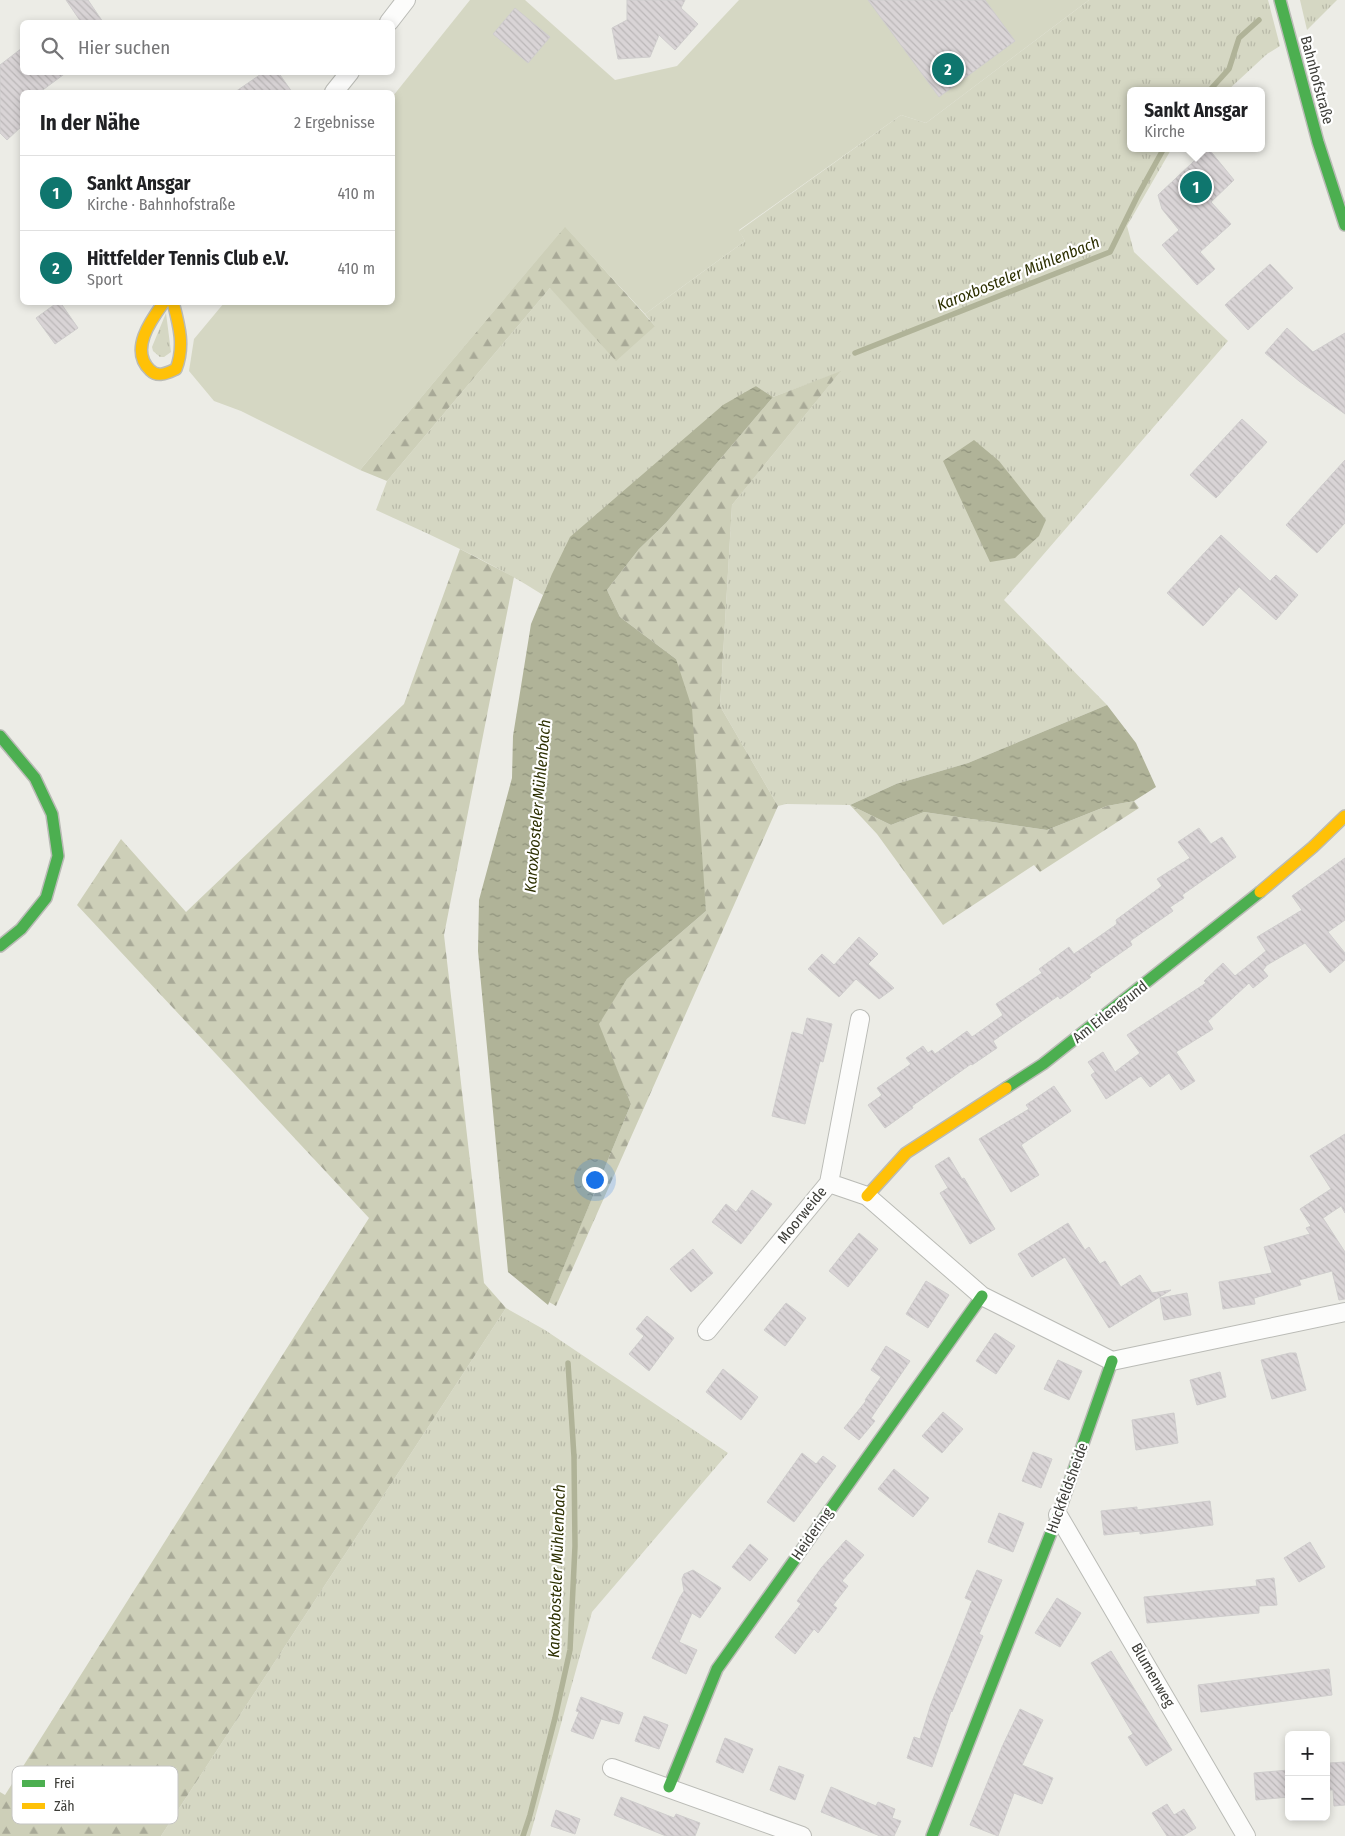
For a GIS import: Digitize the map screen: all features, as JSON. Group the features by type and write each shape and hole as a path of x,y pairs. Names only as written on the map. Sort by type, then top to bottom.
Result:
{"street":[{"path":"390,20 406,0"},
{"name":"Bahnhofstraße","path":"1280,0 1305,95 1340,198 1345,225"},
{"path":"336,90 348,75"},
{"path":"162,305 150,321 143,338 141,354 148,368 160,375 176,369 180,361 182,336 174,305"},
{"path":"0,736 34,778 52,814 58,856 46,898 21,929 0,946"},
{"name":"Am Erlengrund","path":"867,1196 906,1153 1043,1064 1242,908 1314,847 1345,816"},
{"name":"Moorweide","path":"707,1331 829,1182 860,1018"},
{"path":"829,1182 867,1196 982,1296 1112,1361 1345,1312"},
{"name":"Heidering","path":"669,1788 717,1669 982,1296"},
{"name":"Huckfeldsheide","path":"932,1836 1058,1515 1112,1361"},
{"name":"Blumenweg","path":"1058,1515 1246,1836"},
{"path":"612,1768 802,1836"}],"green space":[{"path":"470,0 525,0 615,80 677,66 739,0 1089,0 926,123 901,115 739,230 745,241 645,314 565,227 360,470 241,411 214,401 189,371 194,339 222,305 395,305 395,94"},
{"path":"1089,0 1268,0 1280,46 1267,54 1231,87 1127,87 1127,152 1170,152 1127,226 1134,252 1228,341 1004,600 1107,705 968,763 896,784 850,805 786,804 778,806 720,706 732,505 840,372 773,397 756,386 551,576 543,595 482,560 376,510 387,481 550,288 655,326 645,314 745,241 739,231 901,115 926,123"},
{"path":"1300,0 1337,0 1307,30"},
{"path":"565,226 655,326 616,361 550,288 387,481 360,470"},
{"path":"166,313 171,352 164,357 160,357 153,351 152,347"},
{"path":"841,371 732,505 720,706 778,806 556,1306 549,1302 631,1104 598,1024 627,979 706,911 676,659 620,617 607,590 639,549 666,523 773,397"},
{"path":"460,549 514,577 444,935 484,1283 506,1308 178,1810 178,1766 23,1766 369,1218 77,905 121,839 186,912 404,704"},
{"path":"1134,801 1139,808 1040,872 1034,865 943,925 877,834 850,805 891,825 924,812 1047,830 1107,806"},
{"path":"506,1308 545,1330 728,1453 592,1612 530,1836 161,1836 169,1824 178,1824 178,1810"},
{"path":"12,1784 12,1824 169,1824 161,1836 0,1836 0,1792 5,1795"}],"water":[{"path":"756,386 773,397 666,523 639,549 607,590 620,617 676,659 692,708 706,911 627,979 599,1024 631,1104 548,1305 508,1272 478,951 479,900 512,778 513,736 531,624 570,537 723,405"},
{"path":"974,440 999,461 1046,520 1039,536 1015,558 990,562 943,461"},
{"path":"1107,705 1136,743 1156,787 1134,801 1107,806 1047,830 924,812 891,825 850,805 896,784 968,763"}],"building":[{"path":"66,0 88,0 102,20 80,20"},
{"path":"627,0 685,0 681,8 698,24 675,50 659,35 650,57 618,59 612,28 627,20"},
{"path":"868,0 985,0 1015,41 939,97"},
{"path":"515,8 550,37 528,63 493,34"},
{"path":"20,50 20,75 63,75 43,90 20,90 20,128 7,140 0,133 0,65"},
{"path":"260,75 280,75 291,90 238,90"},
{"path":"1204,152 1211,152 1234,180 1211,202 1231,224 1200,252 1215,269 1197,285 1162,245 1179,230 1162,209 1158,195"},
{"path":"1270,264 1293,288 1248,330 1225,305"},
{"path":"54,305 62,305 78,328 55,344 36,318"},
{"path":"1287,328 1313,352 1345,333 1345,414 1299,381 1265,353"},
{"path":"1242,419 1267,442 1216,498 1190,475"},
{"path":"1345,460 1345,523 1317,553 1286,525"},
{"path":"1221,535 1270,581 1276,575 1298,595 1276,620 1239,587 1203,626 1167,593"},
{"path":"1199,828 1211,844 1222,837 1236,857 1182,895 1184,898 1170,907 1173,911 1130,941 1132,945 1089,975 1091,977 1060,999 1058,996 993,1041 997,1048 912,1106 913,1108 885,1128 868,1105 882,1095 877,1088 911,1064 906,1058 923,1046 928,1053 932,1050 935,1054 967,1031 972,1037 1003,1015 996,1004 1042,973 1039,969 1069,947 1074,954 1117,924 1116,920 1162,886 1157,879 1190,858 1178,842"},
{"path":"1345,858 1345,920 1328,932 1345,953 1345,960 1330,973 1305,943 1267,965 1263,970 1268,976 1253,988 1249,983 1208,1021 1213,1029 1176,1052 1195,1081 1181,1090 1169,1073 1150,1087 1141,1076 1106,1099 1091,1075 1095,1072 1088,1062 1103,1052 1115,1072 1140,1053 1127,1035 1206,983 1204,981 1223,963 1235,976 1266,951 1257,937 1302,910 1292,896"},
{"path":"859,937 878,954 868,964 894,988 879,999 856,979 839,997 808,969 822,954 834,965"},
{"path":"807,1018 832,1024 823,1062 820,1061 805,1124 772,1116 792,1032 803,1035"},
{"path":"1054,1086 1071,1111 1021,1145 1039,1175 1011,1192 979,1139 1029,1109 1026,1105"},
{"path":"1345,1134 1345,1213 1341,1206 1323,1218 1345,1252 1345,1299 1339,1300 1332,1271 1299,1280 1301,1285 1254,1298 1255,1304 1223,1309 1219,1282 1272,1273 1264,1247 1310,1234 1306,1228 1311,1226 1300,1209 1331,1189 1310,1156"},
{"path":"949,1157 995,1229 970,1244 940,1193 948,1188 935,1166"},
{"path":"752,1190 772,1204 741,1244 712,1222 726,1204 736,1212"},
{"path":"1068,1223 1085,1250 1089,1247 1100,1264 1105,1261 1121,1287 1140,1275 1152,1293 1171,1290 1109,1328 1065,1257 1032,1277 1018,1254"},
{"path":"859,1233 878,1249 848,1287 829,1271"},
{"path":"693,1249 713,1273 691,1292 670,1269"},
{"path":"926,1281 949,1295 928,1328 906,1314"},
{"path":"1187,1293 1191,1315 1164,1320 1160,1298"},
{"path":"786,1303 806,1318 785,1346 764,1330"},
{"path":"647,1316 674,1338 649,1371 629,1354 644,1336 636,1329"},
{"path":"995,1333 1015,1346 996,1374 976,1361"},
{"path":"886,1346 910,1361 871,1418 875,1421 859,1440 844,1428 866,1401 881,1377 871,1370"},
{"path":"1296,1353 1306,1390 1272,1399 1261,1360"},
{"path":"1058,1360 1082,1371 1069,1400 1044,1389"},
{"path":"723,1369 758,1397 741,1420 706,1392"},
{"path":"1220,1372 1226,1397 1197,1405 1190,1380"},
{"path":"943,1412 963,1429 942,1453 922,1436"},
{"path":"1174,1413 1178,1443 1136,1450 1132,1420"},
{"path":"1033,1452 1052,1459 1041,1488 1022,1481"},
{"path":"802,1453 816,1464 823,1456 836,1466 794,1522 767,1502"},
{"path":"894,1469 929,1498 913,1517 878,1489"},
{"path":"1210,1501 1213,1525 1140,1534 1140,1531 1104,1535 1101,1511 1137,1507 1137,1510"},
{"path":"999,1513 1024,1523 1013,1552 988,1542"},
{"path":"846,1540 864,1555 842,1581 848,1586 833,1605 837,1608 818,1633 814,1629 795,1654 775,1637 801,1604 797,1601 822,1567"},
{"path":"1310,1542 1325,1567 1299,1582 1284,1558"},
{"path":"750,1544 768,1559 750,1581 732,1567"},
{"path":"693,1570 721,1588 700,1618 692,1613 679,1642 697,1650 686,1674 652,1658 684,1591 682,1579 684,1574"},
{"path":"977,1570 1002,1580 979,1634 983,1636 951,1711 932,1767 907,1758 914,1737 920,1739 931,1704 972,1601 965,1598"},
{"path":"1274,1578 1277,1605 1259,1606 1259,1613 1147,1623 1144,1597 1257,1586 1256,1580"},
{"path":"1057,1598 1081,1613 1060,1647 1035,1633"},
{"path":"1111,1651 1172,1750 1146,1766 1128,1737 1133,1734 1091,1663"},
{"path":"1329,1669 1332,1695 1201,1712 1198,1685"},
{"path":"581,1697 623,1713 619,1724 601,1719 593,1739 571,1731 579,1712 576,1711"},
{"path":"1020,1709 1043,1720 1022,1765 1053,1778 1042,1804 1014,1793 998,1836 970,1825"},
{"path":"644,1716 668,1725 659,1749 635,1741"},
{"path":"725,1738 753,1749 743,1773 716,1762"},
{"path":"1345,1762 1345,1805 1334,1806 1333,1790 1330,1790 1330,1763"},
{"path":"779,1766 804,1775 795,1800 770,1790"},
{"path":"1285,1770 1285,1797 1256,1800 1254,1773"},
{"path":"831,1787 876,1806 878,1802 895,1809 892,1818 901,1821 894,1836 880,1836 821,1812"},
{"path":"621,1797 674,1818 676,1814 700,1823 695,1836 666,1836 614,1815"},
{"path":"1167,1804 1174,1815 1184,1809 1196,1828 1183,1836 1167,1836 1152,1813"},
{"path":"556,1810 580,1819 575,1834 551,1826"}],"waterway":[{"name":"Karoxbosteler Mühlenbach","path":"1213,87 1229,69 1239,38 1259,20"},
{"name":"Karoxbosteler Mühlenbach","path":"855,353 1110,252 1162,152"},
{"name":"Karoxbosteler Mühlenbach","path":"523,1836 555,1718 570,1650 575,1546 574,1457 568,1363"}],"traffic: fast":[{"path":"1280,0 1318,142 1345,225"},
{"path":"0,736 35,778 52,814 58,856 46,898 21,929 0,946"},
{"path":"1006,1088 1043,1064 1260,892"},
{"path":"669,1787 717,1669 982,1296"},
{"path":"932,1836 1058,1515 1112,1361"}],"traffic: slow":[{"path":"162,305 148,326 142,344 144,362 156,374 176,369 179,360 181,344 174,305"},
{"path":"1260,892 1313,847 1345,816"},
{"path":"867,1196 906,1153 1006,1088"}],"place":[{"name":"Hittfelder Tennis Club e.V.","path":"948,69"},
{"name":"Sankt Ansgar","path":"1196,187"}]}
